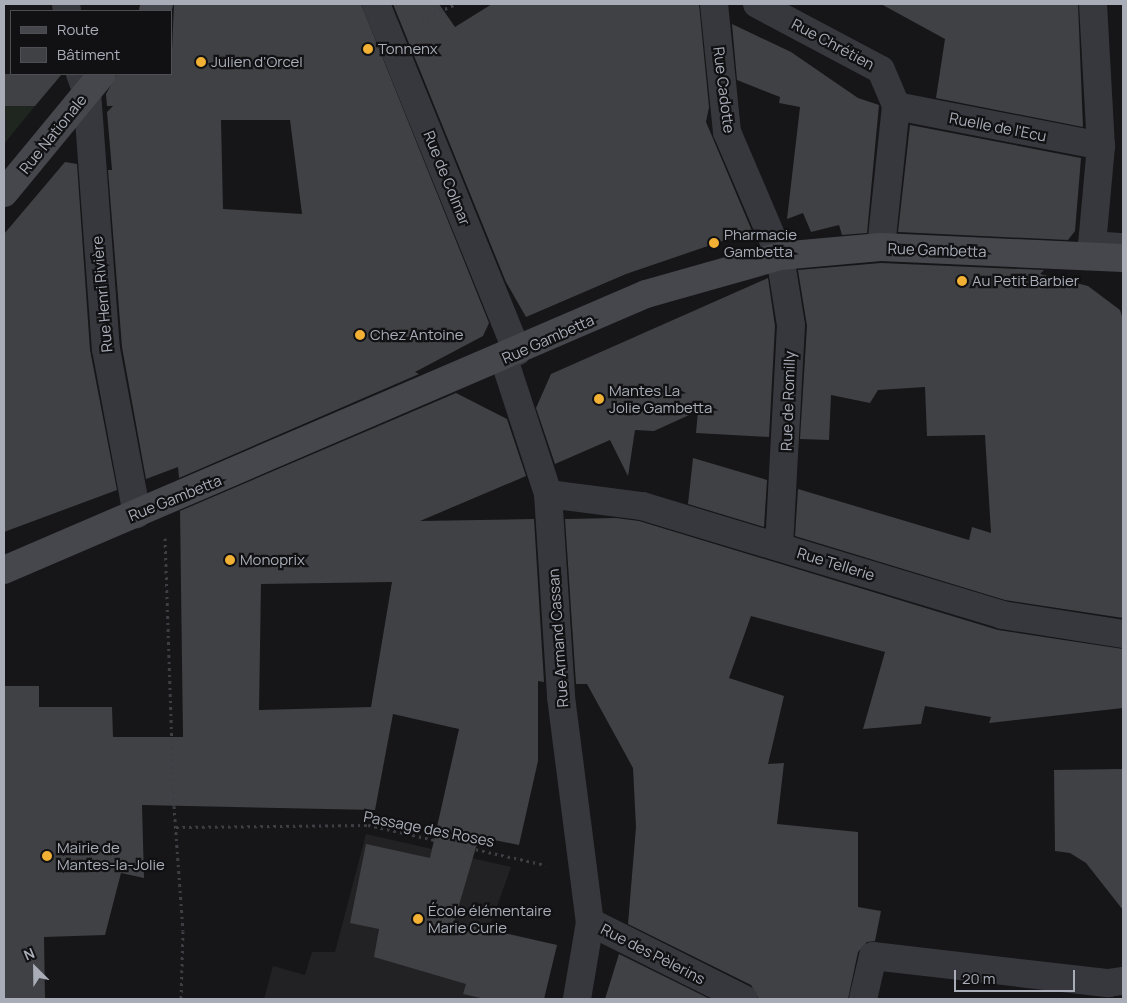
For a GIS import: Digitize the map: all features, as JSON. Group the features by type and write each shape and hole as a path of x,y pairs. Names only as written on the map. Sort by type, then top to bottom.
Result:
{"main road":[{"name":"Rue Nationale","path":"4,194 90,80"},
{"name":"Rue Gambetta","path":"4,570 510,355 646,294 780,256 881,248 1123,258"}],"street":[{"name":"Rue de Colmar","path":"376,4 510,355"},
{"name":"Rue Cadotte","path":"714,4 727,132 780,256"},
{"name":"Rue Chrétien","path":"757,4 881,70 896,106 881,248"},
{"path":"1093,4 1101,146 1092,245 1123,247"},
{"name":"Rue Henri Rivière","path":"90,80 106,349 137,514"},
{"name":"Ruelle de l'Ecu","path":"896,106 1101,146"},
{"name":"Rue de Romilly","path":"779,547 791,325 780,256"},
{"name":"Rue Armand Cassan","path":"510,355 548,494 561,697 590,922 577,999"},
{"name":"Rue Tellerie","path":"548,494 642,506 1002,615 1123,634"},
{"name":"Rue des Pèlerins","path":"590,922 744,999"},
{"path":"863,999 872,956 1108,983 1123,981"}],"path":[{"path":"164,503 176,827 183,931 181,999"},
{"name":"Passage des Roses","path":"176,827 368,825 585,876"}],"shaded area":[{"path":"4,106 35,106 4,144"},
{"name":"École élémentaire Marie Curie","path":"366,834 511,867 489,929 557,945 544,999 264,999 273,966 305,975 312,952 335,952"}],"building":[{"path":"174,4 361,4 489,323 483,336 415,372 419,374 179,478 178,467 146,479 122,347 108,170 112,170 107,112 113,106 107,106 106,94 116,75 172,75","holes":["221,120 290,120 302,214 223,209"]},
{"path":"393,4 439,4 455,27 492,4 699,4 709,107 706,122 752,231 626,274 526,317 506,282"},
{"path":"881,4 1078,4 1083,127 936,98 945,39"},
{"path":"732,24 791,52 858,98 879,105 867,233 842,235 839,225 811,232 803,213 787,219 800,107 779,103 780,97 737,80"},
{"path":"4,74 61,75 35,106 4,106"},
{"path":"910,125 1081,158 1075,231 1068,240 898,232"},
{"path":"65,162 77,164 90,350 117,490 4,532 4,234"},
{"path":"881,263 1044,270 1040,274 1088,286 1120,310 1123,319 1123,618 1005,600 795,536 798,489 969,540 972,527 991,533 985,435 927,436 925,387 878,390 870,403 831,395 829,440 800,439 807,326 798,270"},
{"path":"768,278 775,326 769,437 696,433 698,411 654,431 635,430 628,476 610,440 555,464 536,408 551,374"},
{"path":"456,393 507,419 526,476 420,521 534,519 544,682 538,681 538,761 519,845 479,837 454,922 557,945 544,999 485,999 463,994 466,984 374,957 379,929 350,923 366,844 430,858 459,729 393,714 375,810 142,805 144,878 121,873 105,935 44,937 45,999 4,999 4,686 39,686 39,707 112,707 113,737 183,737 180,511","holes":["392,582 371,707 259,710 261,584"]},
{"path":"693,458 767,480 764,527 688,504"},
{"path":"616,518 639,521 998,630 1123,649 1123,708 989,723 991,717 925,706 921,724 863,729 885,652 751,616 729,678 784,696 768,764 784,763 777,824 858,832 858,907 881,911 875,941 867,942 858,952 848,999 759,999 751,985 628,924 636,827 633,768 587,684 576,684 565,519"},
{"path":"1123,769 1123,910 1086,863 1070,853 1055,851 1054,770"},
{"path":"619,954 710,999 605,999"}],"place":[{"name":"Tonnenx","path":"368,49"},
{"name":"Julien d'Orcel","path":"201,62"},
{"name":"Pharmacie Gambetta","path":"714,243"},
{"name":"Au Petit Barbier","path":"962,281"},
{"name":"Chez Antoine","path":"360,335"},
{"name":"Mantes La Jolie Gambetta","path":"599,399"},
{"name":"Monoprix","path":"230,560"},
{"name":"Mairie de Mantes-la-Jolie","path":"47,856"},
{"name":"École élémentaire Marie Curie","path":"418,919"}]}
